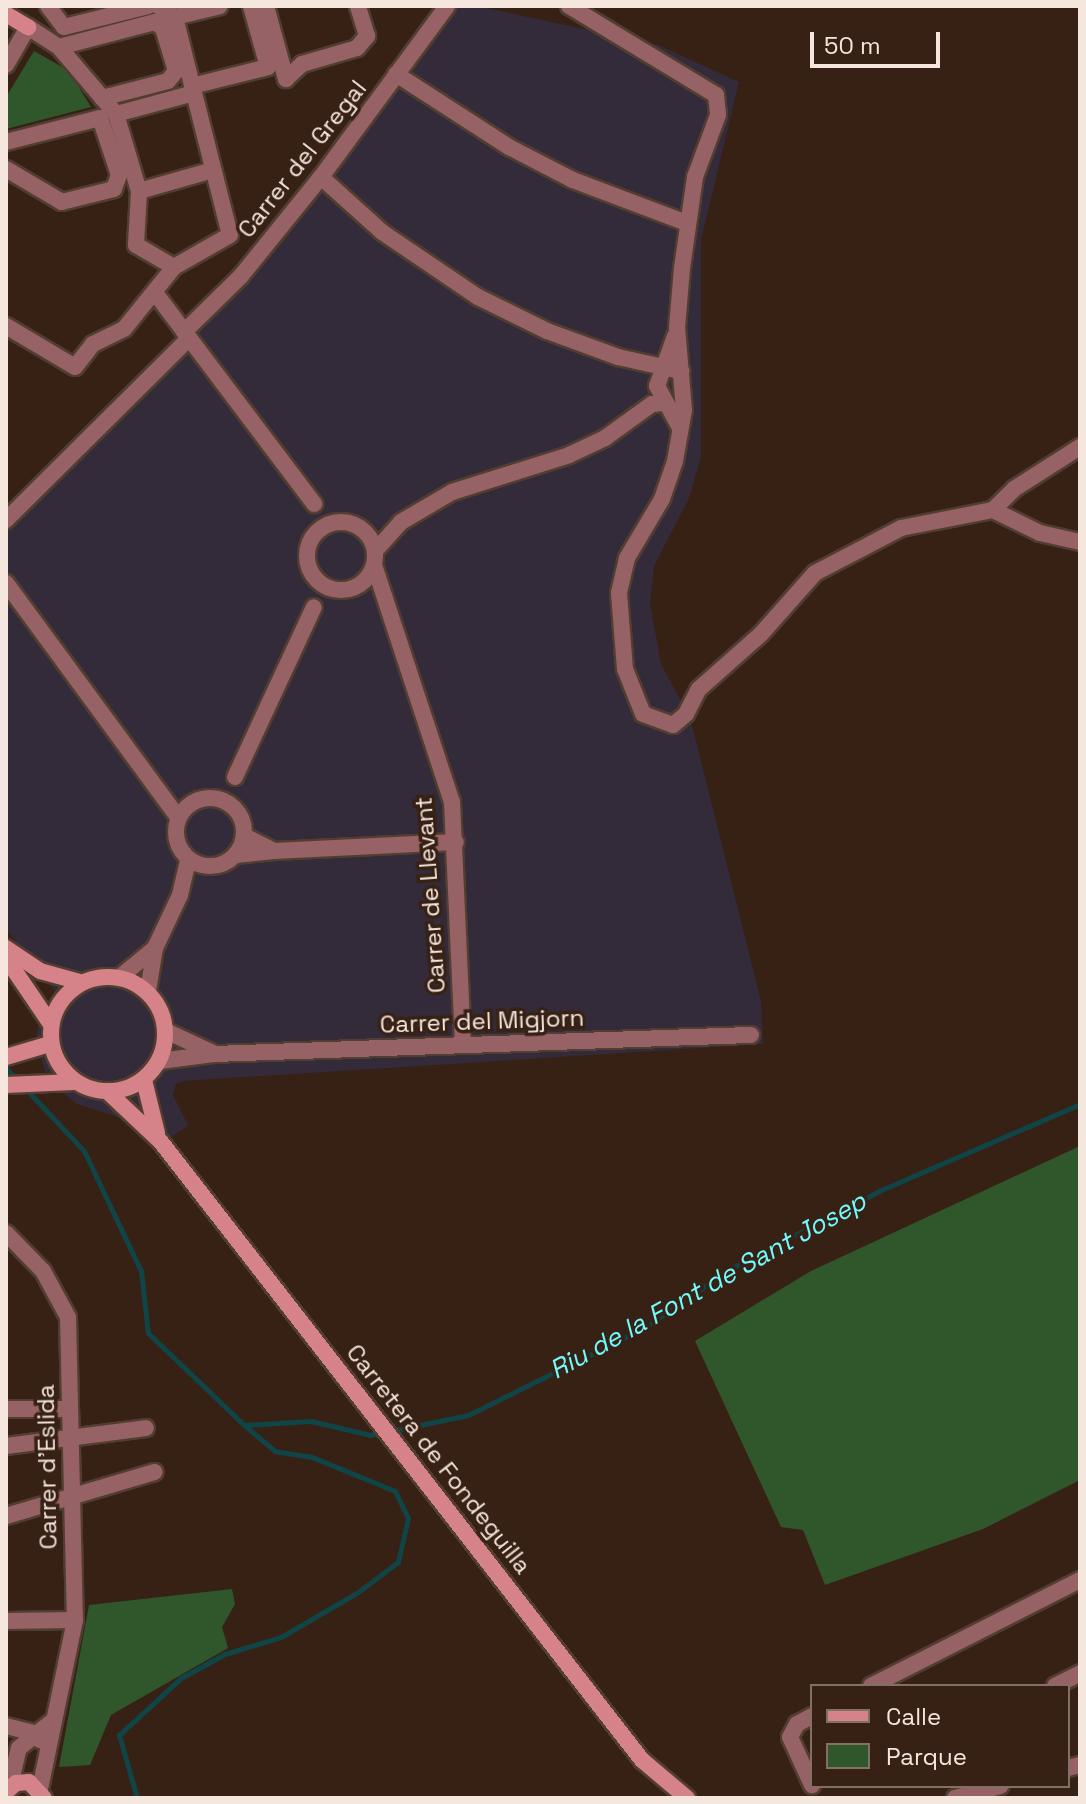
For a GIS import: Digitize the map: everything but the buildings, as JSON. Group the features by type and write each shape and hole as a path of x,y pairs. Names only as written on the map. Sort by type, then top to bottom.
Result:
{"main road":[{"path":"6,14 28,27"},
{"path":"6,948 40,971 80,982 120,977 148,991 161,1009 166,1031 160,1061 144,1080 109,1093 74,1082 6,1085"},
{"path":"6,958 50,1023"},
{"path":"74,1082 58,1066 50,1044 50,1023 61,999 80,982"},
{"path":"6,1057 24,1055 50,1044"},
{"name":"Carretera de Fondeguilla","path":"144,1080 161,1142"},
{"name":"Carretera de Fondeguilla","path":"109,1093 161,1142 642,1760 687,1798"},
{"path":"8,1789 29,1782 42,1794"}],"street":[{"path":"48,6 64,27 148,6"},
{"path":"6,326 75,367 93,344 124,329 156,294 174,267 230,235 175,17 158,6"},
{"path":"175,17 220,6"},
{"path":"116,114 268,67 251,6"},
{"path":"266,6 286,79 302,64 357,48 367,36 358,6"},
{"name":"Carrer del Gregal","path":"6,520 241,276 321,177 447,6"},
{"path":"156,294 314,504 338,521 365,531 401,522 452,492 569,455 632,418 666,387 677,327 687,223 695,177 718,115 716,95 569,6"},
{"path":"59,47 155,22 163,28 176,71 168,81 102,98"},
{"path":"6,65 28,27 59,47 116,114 139,191 136,245 174,267"},
{"path":"396,74 522,154 643,209 687,223"},
{"path":"6,142 100,118 119,175 114,189 62,202 6,169"},
{"path":"139,191 213,170"},
{"path":"321,177 382,232 478,297 666,387 682,418 675,461 662,499 627,558 619,593 619,632 633,695 643,714 673,725 686,714 699,689 761,634 815,573 901,528 993,510 1014,489 1080,447"},
{"path":"314,504 316,532 307,549 314,577 314,607"},
{"path":"993,510 1040,533 1080,542"},
{"path":"316,532 338,521"},
{"path":"363,583 375,558 401,522"},
{"path":"365,531 375,558"},
{"name":"Carrer de Llevant","path":"375,558 445,776 456,842 463,1045"},
{"path":"314,577 332,589"},
{"path":"6,583 159,788 184,811"},
{"path":"274,851 244,836 233,807 235,777 314,607 332,589 363,583"},
{"path":"363,583 389,606"},
{"path":"184,811 212,798 235,777"},
{"path":"212,798 233,807"},
{"path":"184,811 177,844 188,859 206,867"},
{"path":"236,855 244,836"},
{"path":"180,895 206,867 236,855 456,842"},
{"path":"148,991 155,948 180,895 188,859"},
{"path":"120,977 155,948"},
{"name":"Carrer del Migjorn","path":"166,1031 214,1054"},
{"name":"Carrer del Migjorn","path":"160,1061 214,1054 751,1035"},
{"name":"Carrer d'Eslida","path":"6,1233 43,1271 68,1317 75,1620 42,1794"},
{"path":"6,1409 70,1409"},
{"path":"6,1446 146,1428"},
{"path":"6,1516 155,1472"},
{"path":"880,1684 903,1679 1080,1580"},
{"path":"6,1621 75,1620"},
{"path":"1059,1684 1080,1673"},
{"path":"810,1717 797,1724 790,1737 810,1782"},
{"path":"8,1789 19,1748 54,1720"},
{"path":"6,1726 37,1734"},
{"path":"37,1734 47,1755"},
{"path":"957,1793 988,1788"}],"shaded area":[{"path":"436,6 477,6 658,45 739,82 701,240 701,456 689,498 654,566 650,604 661,664 690,718 699,753 761,1001 763,1044 183,1081 176,1084 173,1095 188,1125 155,1149 128,1120 77,1104 48,1081 36,1040 40,1016 56,992 6,929 6,523 176,352 367,115"}],"green space":[{"path":"34,51 69,71 91,107 6,129 6,97"},
{"path":"1080,1146 1080,1480 983,1529 825,1585 803,1530 781,1527 695,1341 811,1271"},
{"path":"232,1589 235,1604 222,1627 228,1648 111,1715 90,1765 59,1767 89,1605"}],"waterway":[{"name":"Riu de la Font de Sant Josep","path":"6,1068 17,1080"},
{"name":"Riu de la Font de Sant Josep","path":"24,1087 84,1151 141,1271 148,1333 244,1425 311,1421 370,1435 381,1433"},
{"name":"Riu de la Font de Sant Josep","path":"391,1431 468,1415 644,1328 730,1269 879,1191 1080,1104"},
{"path":"137,1798 119,1735 181,1678 225,1654 281,1637 358,1592 398,1562 408,1518 395,1491 312,1457 275,1451 244,1425"}]}
